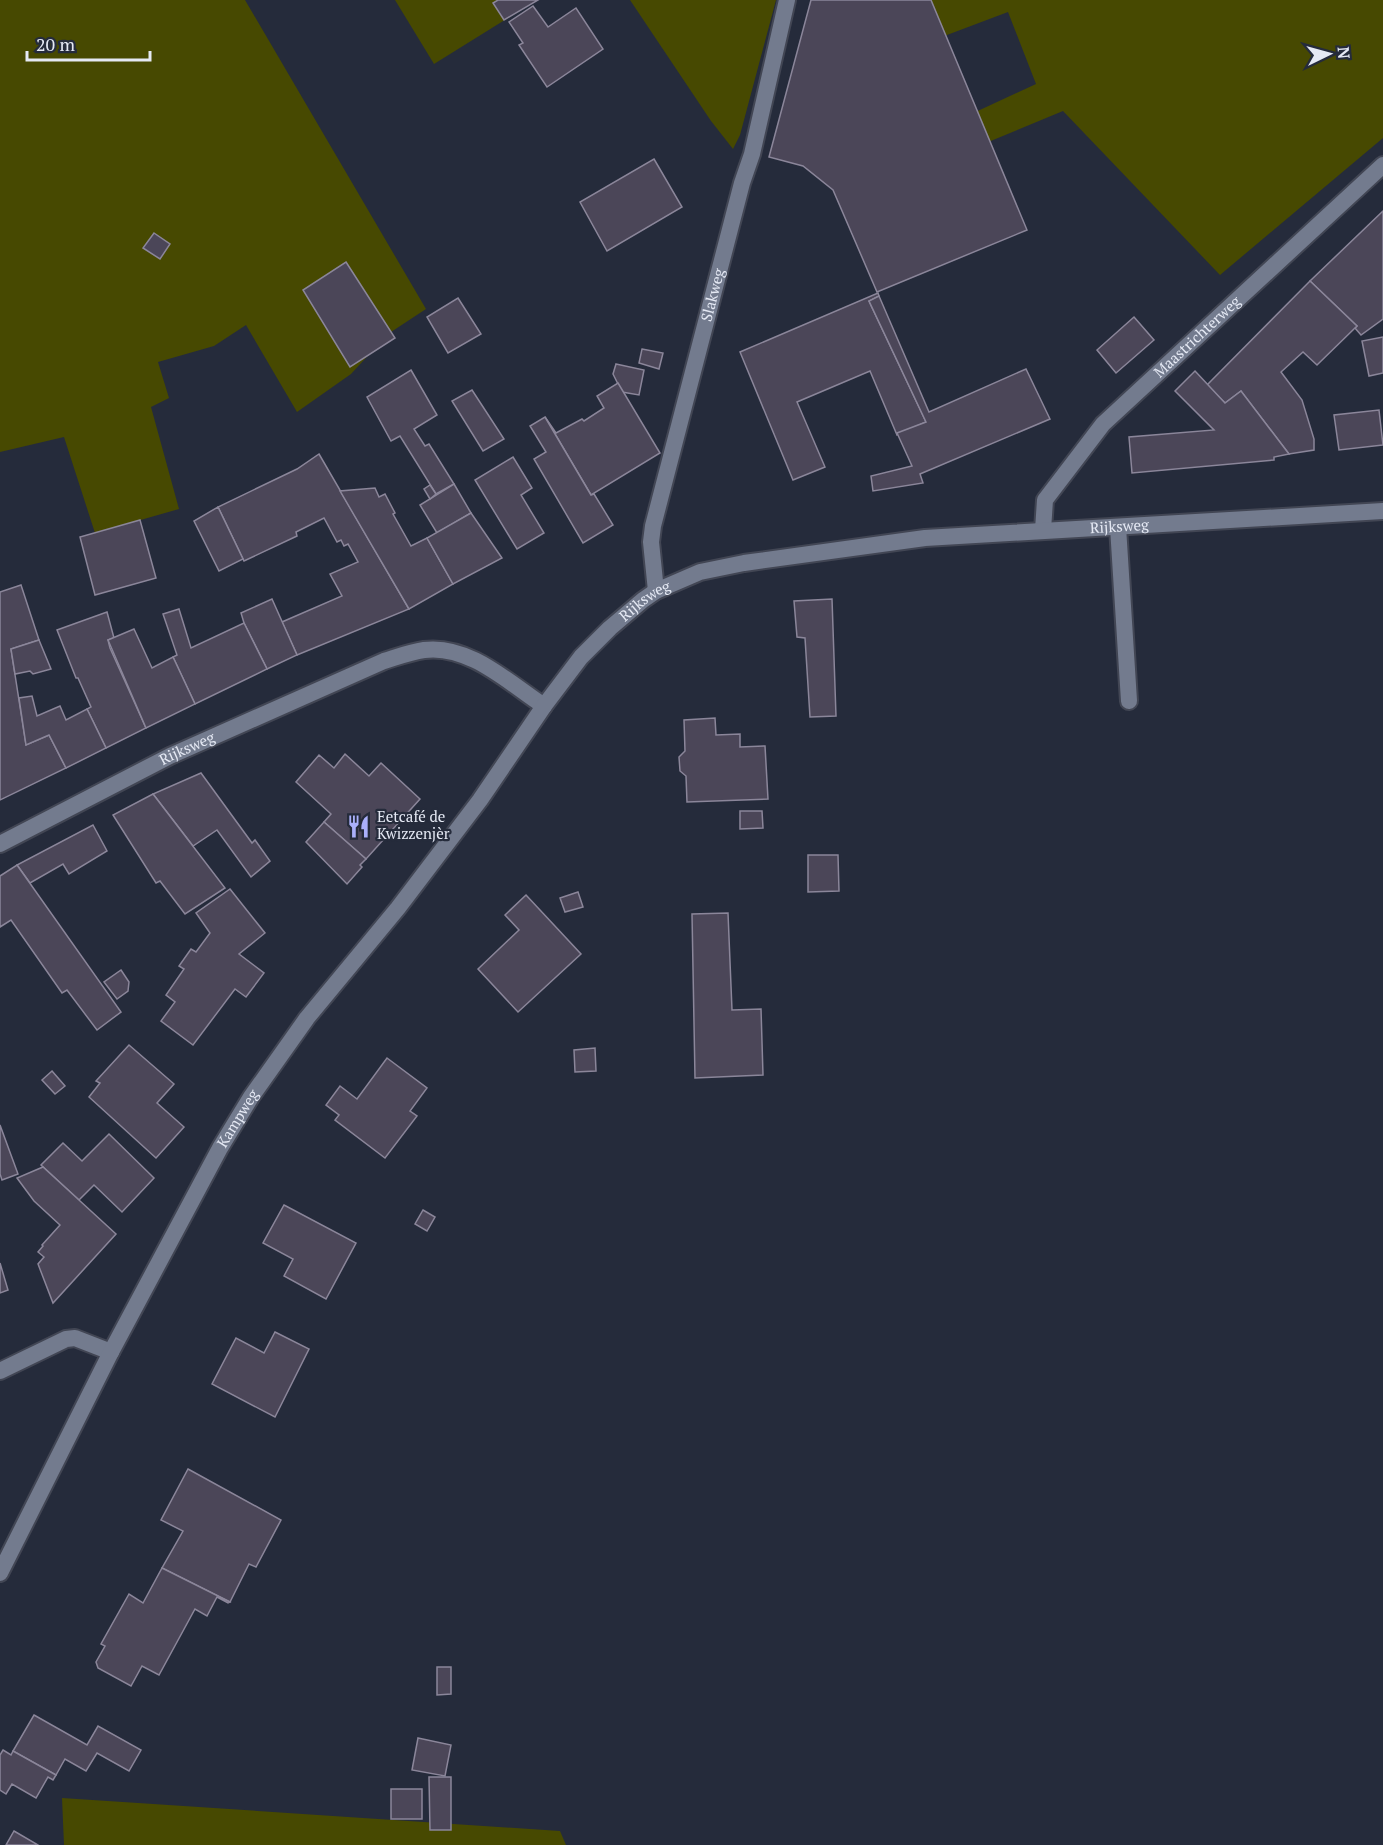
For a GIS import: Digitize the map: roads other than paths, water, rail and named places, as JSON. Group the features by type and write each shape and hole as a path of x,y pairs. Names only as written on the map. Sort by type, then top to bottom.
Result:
{"main road":[{"name":"Slakweg","path":"656,591 651,542 653,526 742,183 752,154 788,0"},
{"name":"Maastrichterweg","path":"1043,530 1045,500 1103,424 1383,165"},
{"name":"Rijksweg","path":"0,844 170,756 384,661 410,652 427,649 473,658 544,706 581,657 610,628 656,591 700,572 744,563 924,538 1383,511"},
{"path":"1118,527 1129,701"},
{"name":"Kampweg","path":"0,1573 111,1352 220,1148 251,1097 307,1018 398,908 480,800 544,706"},
{"path":"0,1371 66,1339 75,1338 111,1352"}],"place":[{"name":"Eetcafé de Kwizzenjèr","path":"359,826"}]}
